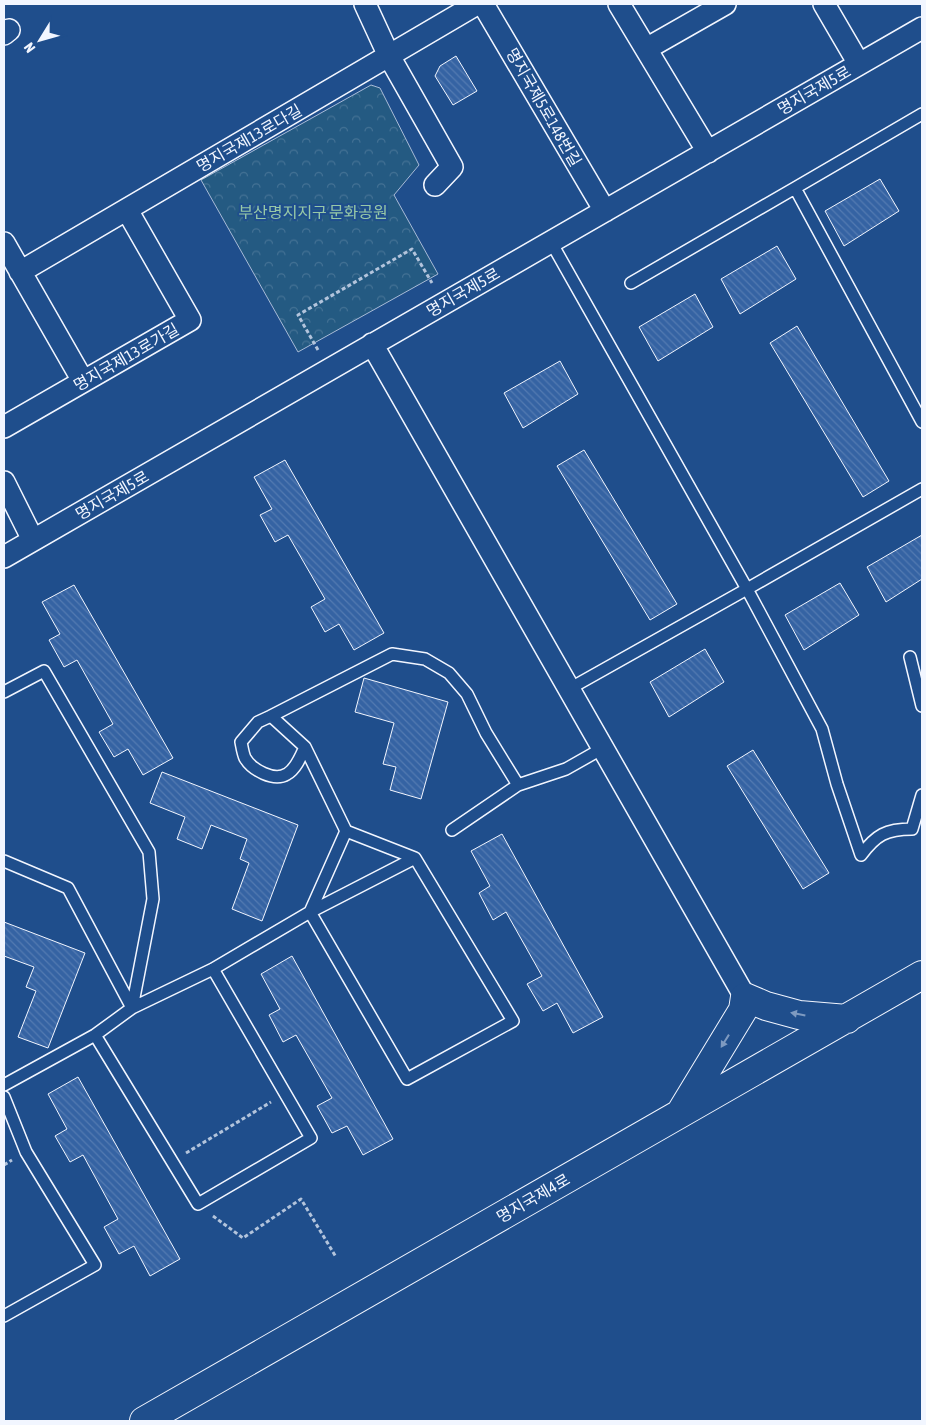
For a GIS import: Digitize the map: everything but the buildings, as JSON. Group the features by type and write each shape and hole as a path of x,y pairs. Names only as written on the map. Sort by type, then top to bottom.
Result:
{"main road":[{"name":"명지국제4로","path":"144,1421 922,976"},
{"path":"681,1114 743,1010 745,997 766,1006 799,1015 847,1019"}],"street":[{"path":"366,4 389,56 452,167 435,185"},
{"name":"명지국제13로다길","path":"20,272 477,4"},
{"name":"명지국제5로148번길","path":"483,4 605,211"},
{"path":"619,4 708,152"},
{"path":"646,49 725,4"},
{"path":"824,4 859,64"},
{"name":"명지국제5로","path":"4,557 922,28"},
{"name":"명지국제13로가길","path":"4,427 190,320 127,210"},
{"path":"4,243 83,382"},
{"path":"372,344 745,997"},
{"path":"4,482 33,540"}],"lane":[{"path":"632,283 922,114"},
{"path":"795,188 922,422"},
{"path":"551,242 747,590 822,729 837,784 861,855 872,841 894,829 912,829 922,795"},
{"path":"569,689 747,590 922,489"},
{"path":"305,747 299,760 286,774 271,777 258,770 246,759 241,742 258,722 392,654 425,658 449,673 467,694 486,733 518,785"},
{"path":"910,657 922,706"},
{"path":"4,692 44,671 149,852 153,899 132,1008"},
{"path":"271,716 305,747 346,832 415,858 513,1020 407,1079 310,912"},
{"path":"452,830 518,785 566,769 603,748"},
{"path":"310,912 346,832"},
{"path":"4,1085 95,1035 132,1008 213,969 310,912 415,858"},
{"path":"4,861 68,888 132,1008"},
{"path":"95,1035 198,1204 311,1138 213,969"},
{"path":"4,1097 26,1152 95,1265 4,1316"}],"path":[{"path":"318,350 298,315 412,249 432,283"},
{"path":"173,1161 284,1093"},
{"path":"198,1204 242,1238 301,1200 336,1257"}],"green space":[{"name":"부산명지지구 문화공원","path":"371,85 380,88 419,165 394,195 438,274 298,352 201,180"}]}
